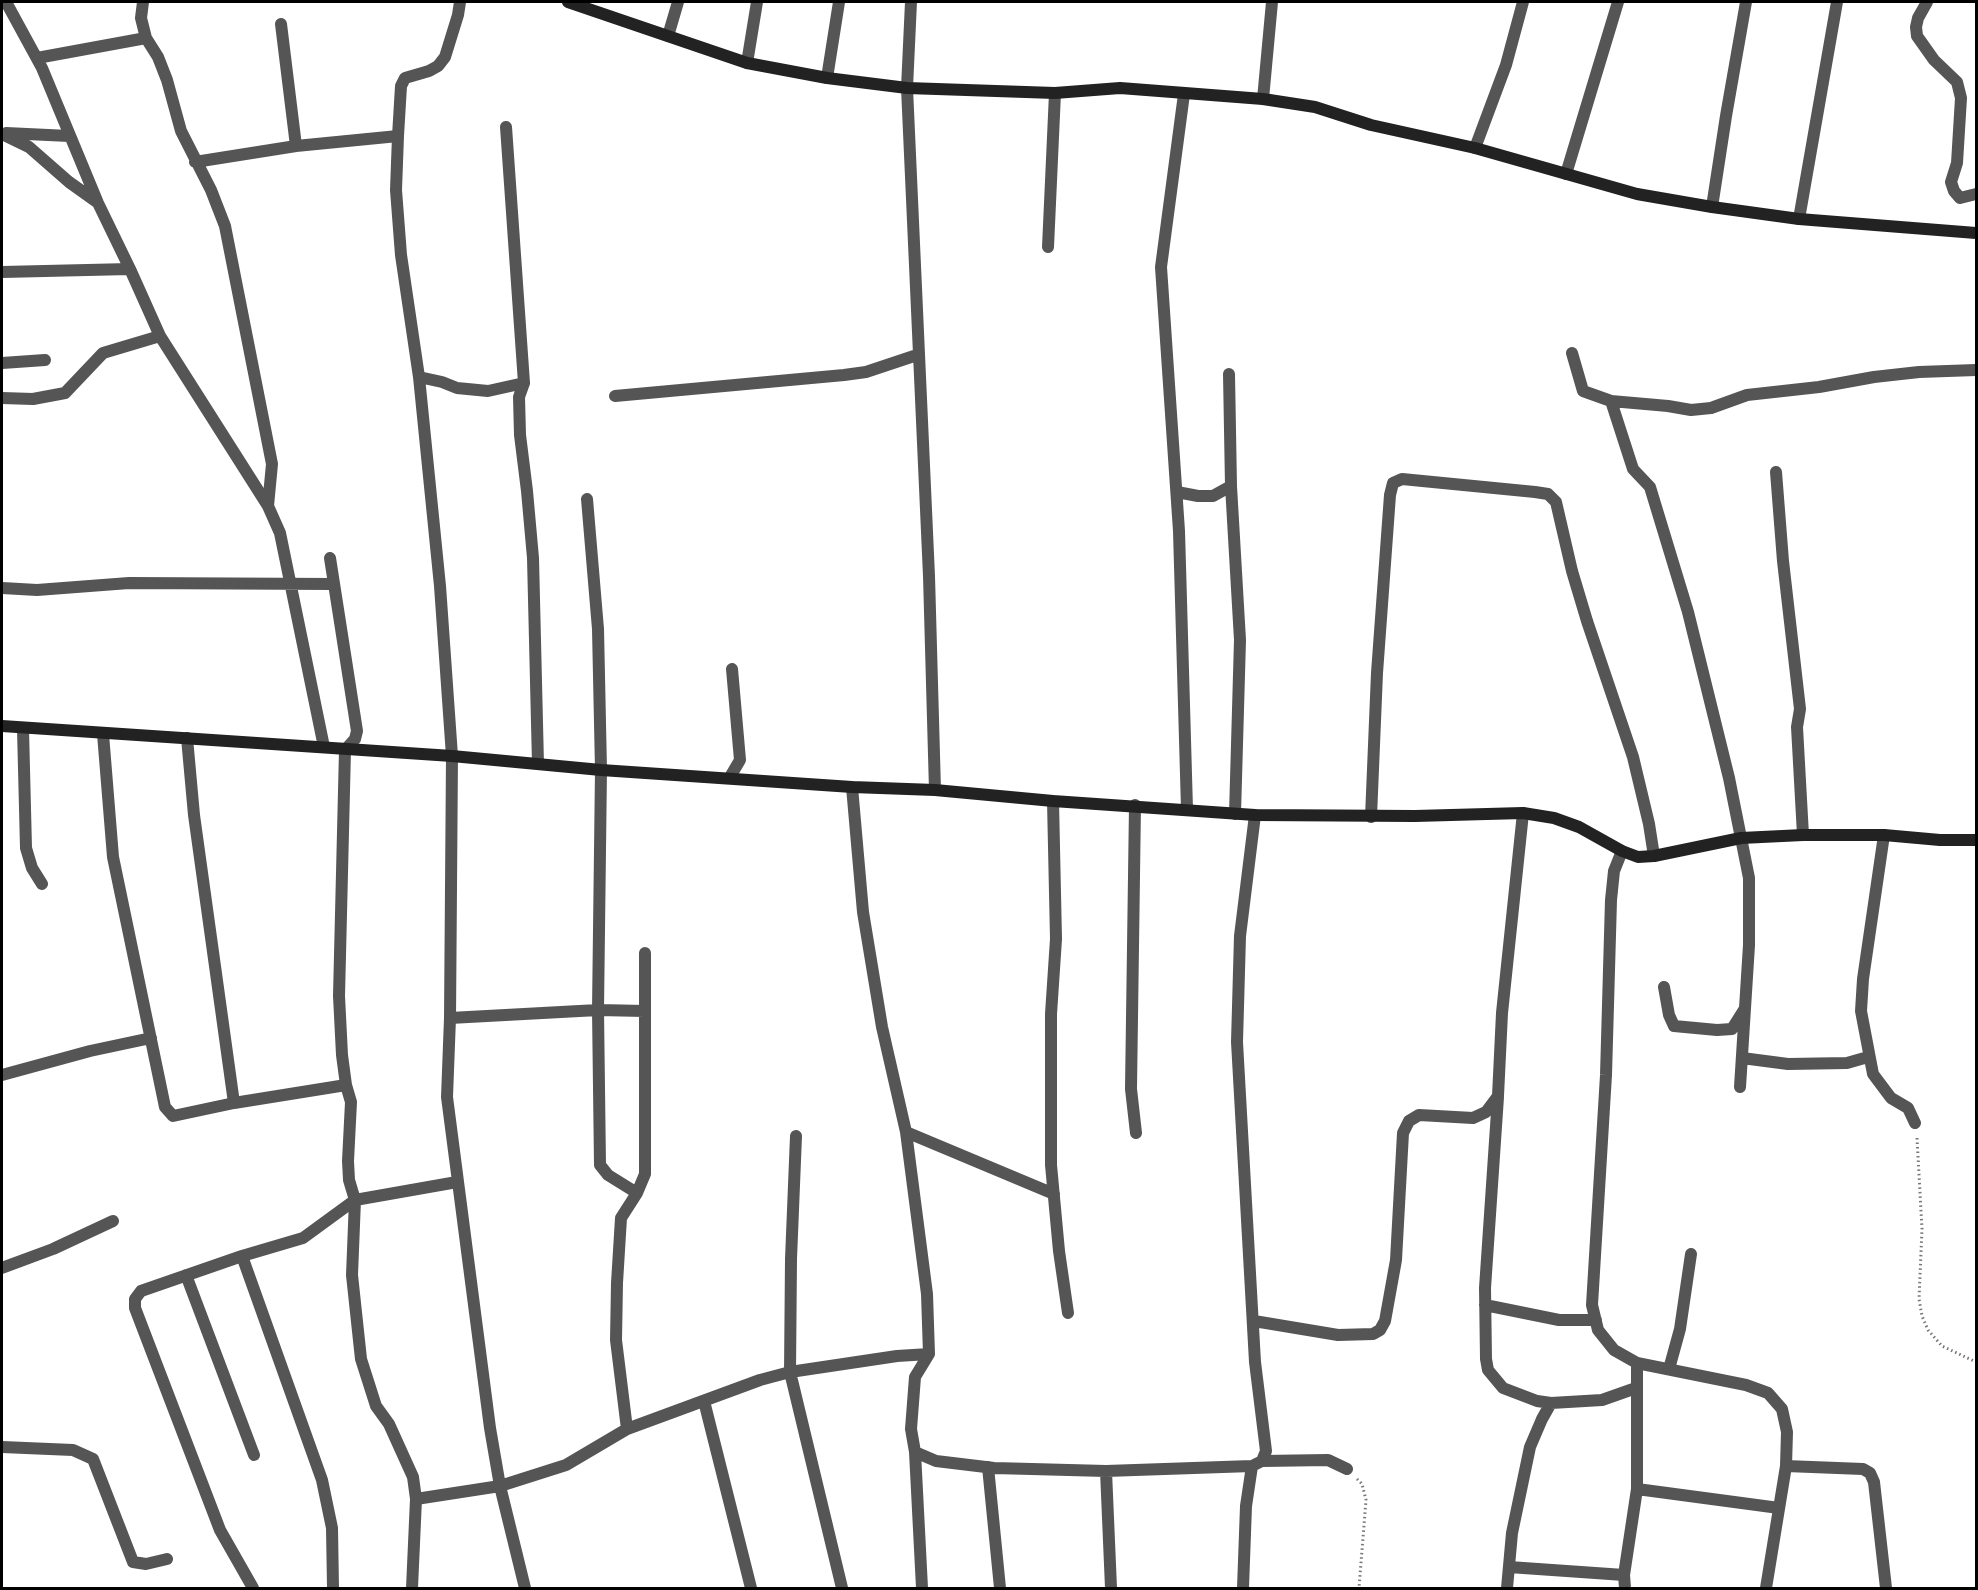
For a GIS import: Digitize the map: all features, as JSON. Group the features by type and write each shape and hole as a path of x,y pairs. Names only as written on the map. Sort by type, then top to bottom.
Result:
{"street":[{"path":"6,2 37,58 98,202 160,336 268,506 280,533 324,747"},
{"path":"143,2 141,18 146,38 158,57 167,80 181,131 211,190 225,226 272,464 268,506"},
{"path":"460,2 445,57 438,66 429,71 405,78 401,86 396,190 401,255 418,377 440,586 452,756 450,1018 447,1097 490,1428 500,1486 525,1588"},
{"path":"568,2 747,63 827,78 907,88 1055,93 1120,88 1263,99 1315,107 1371,125 1475,148 1637,194 1799,219 1977,232"},
{"path":"668,36 678,2"},
{"path":"747,63 757,2"},
{"path":"827,78 839,2"},
{"path":"910,2 907,88 929,576 935,790"},
{"path":"1263,99 1272,2"},
{"path":"1475,148 1506,65 1523,2"},
{"path":"1566,174 1618,2"},
{"path":"1712,207 1746,2"},
{"path":"1799,219 1837,2"},
{"path":"1926,2 1918,18 1917,36 1934,60 1957,82 1961,98 1957,163 1951,182 1960,198 1977,194"},
{"path":"281,24 296,146"},
{"path":"37,58 146,38"},
{"path":"1048,247 1055,93"},
{"path":"1184,94 1161,267 1177,492 1187,810"},
{"path":"506,127 524,383 519,397 519,435 533,558 538,764"},
{"path":"2,134 69,136"},
{"path":"2,134 29,147 69,182 98,202"},
{"path":"195,162 296,146 398,136"},
{"path":"2,272 130,270"},
{"path":"2,398 33,399 65,393 103,353 160,336"},
{"path":"1572,353 1583,391 1611,401 1691,410 1711,408 1747,395 1819,387 1874,377 1919,372 1977,370"},
{"path":"615,396 844,375 866,372 918,355"},
{"path":"2,363 45,360"},
{"path":"1229,374 1231,486 1240,640 1235,814"},
{"path":"418,377 457,388 488,391 524,383"},
{"path":"1611,401 1632,469 1650,487 1685,601 1724,757 1749,878 1749,945 1740,1087"},
{"path":"1776,472 1783,561 1800,710 1797,727 1803,835"},
{"path":"1371,816 1378,661 1390,495 1393,483 1402,479 1535,492 1548,494 1557,502 1572,571 1633,758 1649,824 1654,856"},
{"path":"1177,492 1213,496 1231,486"},
{"path":"587,500 598,629 601,770 598,1010 600,1165 608,1175 637,1193"},
{"path":"330,558 357,731 355,739 345,750 339,996 342,1055 351,1102 349,1180 355,1200 352,1275 361,1359 376,1406 389,1424 413,1477 416,1499 412,1588"},
{"path":"2,588 37,590 129,583 334,584"},
{"path":"730,777 740,760 732,669"},
{"path":"2,726 452,756 601,770 852,787 935,790 1235,814 1371,816 1523,813 1554,818 1579,827 1622,851 1638,857 1654,856 1741,837 1884,835 1940,840 1977,840"},
{"path":"23,729 26,848 32,868 42,884"},
{"path":"103,734 113,858 165,1107 173,1116 234,1103 346,1085"},
{"path":"188,738 194,815 234,1103"},
{"path":"852,787 863,912 882,1027 906,1132 927,1294 929,1354 915,1377 911,1429 915,1452 922,1588"},
{"path":"1053,801 1056,939 1051,1014 1051,1166 1059,1251 1068,1313"},
{"path":"1135,806 1131,1089 1136,1133"},
{"path":"1523,813 1502,1013 1485,1305 1488,1371 1503,1388 1537,1401 1551,1403 1602,1400 1636,1388"},
{"path":"1244,1588 1246,1506 1257,1463 1266,1451 1254,1362 1254,1321 1237,1042 1240,936 1255,815"},
{"path":"1884,835 1863,979 1862,1011 1873,1074 1891,1098 1908,1108 1916,1123"},
{"path":"1622,851 1614,871 1611,900 1606,1075 1592,1305 1598,1330 1614,1350 1637,1363 1746,1385 1768,1393 1782,1409 1787,1432 1786,1466 1766,1588"},
{"path":"627,1429 616,1340 617,1283 621,1218 637,1193 645,1174 645,953"},
{"path":"1664,987 1669,1015 1674,1026 1732,1029 1745,1009"},
{"path":"450,1018 598,1010 645,1011"},
{"path":"2,1075 90,1051 152,1038"},
{"path":"1742,1058 1788,1064 1847,1063 1869,1057"},
{"path":"1254,1321 1338,1335 1373,1334 1380,1330 1385,1321 1396,1260 1403,1133 1409,1121 1419,1115 1473,1118 1486,1112 1498,1096"},
{"path":"906,1132 1054,1194"},
{"path":"796,1136 791,1259 790,1372 842,1588"},
{"path":"253,1588 220,1530 135,1308 135,1299 141,1291 242,1256 303,1238 355,1200 457,1182"},
{"path":"2,1268 113,1221"},
{"path":"1669,1369 1680,1329 1691,1254"},
{"path":"242,1256 322,1480 332,1528 333,1588"},
{"path":"186,1275 254,1455"},
{"path":"1485,1305 1559,1320 1596,1320"},
{"path":"416,1499 500,1486 566,1465 627,1429 760,1380 790,1372 897,1356 929,1354"},
{"path":"1625,1588 1624,1575 1636,1488 1637,1363"},
{"path":"704,1401 751,1588"},
{"path":"1507,1588 1512,1533 1530,1447 1551,1403"},
{"path":"2,1447 73,1450 93,1459 133,1562 146,1564 167,1559"},
{"path":"915,1452 936,1461 988,1467 1106,1471 1328,1460 1347,1469"},
{"path":"1786,1466 1863,1469 1870,1473 1874,1482 1886,1588"},
{"path":"988,1467 1000,1588"},
{"path":"1106,1471 1112,1588"},
{"path":"1636,1488 1779,1508"},
{"path":"1509,1567 1624,1575"}],"path":[{"path":"1916,1123 1922,1229 1919,1299 1922,1316 1928,1330 1942,1346 1977,1362"},
{"path":"1347,1469 1362,1484 1366,1500 1359,1588"}]}
